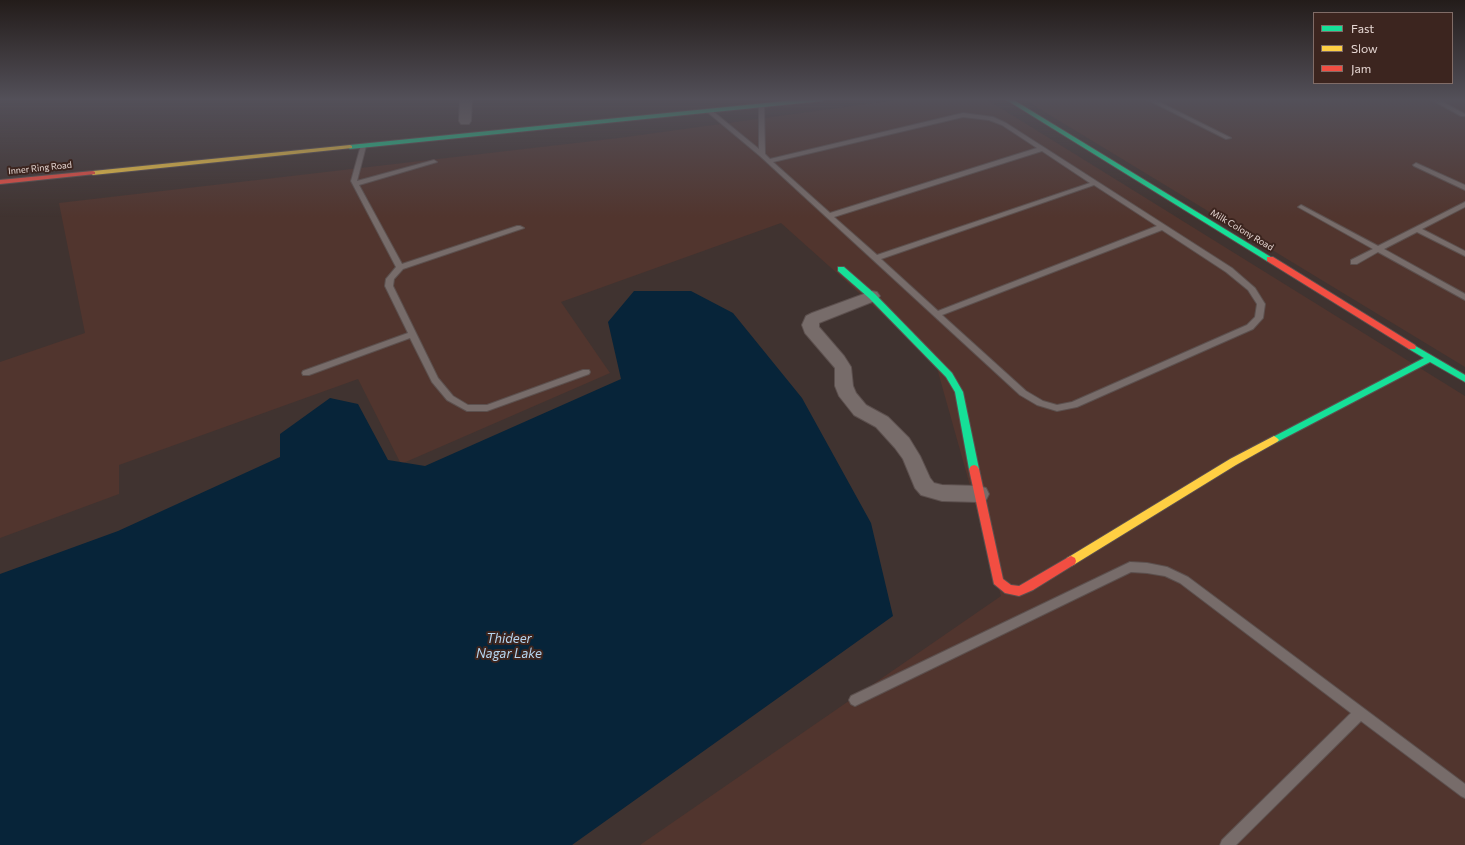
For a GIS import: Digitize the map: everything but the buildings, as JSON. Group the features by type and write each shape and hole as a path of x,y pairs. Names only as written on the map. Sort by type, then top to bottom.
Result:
{"main road":[{"name":"Inner Ring Road","path":"0,182 436,138"},
{"name":"Milk Colony Road","path":"1072,138 1465,379"},
{"path":"841,269 872,296 938,364 949,376 959,392 998,581 1009,590 1019,591 1029,587 1233,462 1431,358"}],"street":[{"path":"872,296 812,320 810,325 811,329 843,367 844,386 848,396 860,410 882,422 892,431 911,456 922,482 928,489 942,492 979,494"}],"lane":[{"path":"742,138 769,161 1023,393 1040,403 1057,408 1074,405 1250,327 1259,318 1261,304 1251,288 1230,270 1026,138"},
{"path":"762,138 762,155"},
{"path":"769,161 864,138"},
{"path":"363,146 354,181 400,268"},
{"path":"829,216 1042,149"},
{"path":"355,184 434,162"},
{"path":"1416,164 1465,188"},
{"path":"876,258 1095,183"},
{"path":"1354,262 1465,204"},
{"path":"1301,207 1465,297"},
{"path":"937,314 1162,227"},
{"path":"520,228 400,268 390,279 389,286 435,380 450,398 467,408 487,408 586,372"},
{"path":"1417,230 1465,254"},
{"path":"306,373 413,334"},
{"path":"855,700 1130,567 1146,568 1167,572 1184,580 1465,792"},
{"path":"1227,845 1360,713"}],"shaded area":[{"path":"615,138 1050,138 1465,396 1465,845 640,845 1001,596 935,361 781,223 561,302 610,373 401,464 358,379 119,465 119,494 0,538 0,362 85,333 59,203"},
{"path":"1088,138 1465,138 1465,367"}],"water":[{"name":"Thideer Nagar Lake","path":"634,291 691,291 733,313 802,398 871,523 893,616 572,845 0,845 0,574 118,531 280,457 280,434 330,398 358,404 388,460 425,466 621,379 608,322"}],"traffic: fast":[{"path":"350,147 434,138"},
{"path":"1073,138 1270,259"},
{"path":"841,269 872,296 949,375 959,392 974,469"},
{"path":"1412,347 1465,379"},
{"path":"1274,440 1431,358"}],"traffic: slow":[{"path":"93,173 350,147"},
{"path":"1071,561 1233,462 1274,440"}],"traffic: jam":[{"path":"0,182 93,173"},
{"path":"1270,259 1412,347"},
{"path":"974,469 998,581 1009,590 1019,591 1029,587 1071,561"}]}
